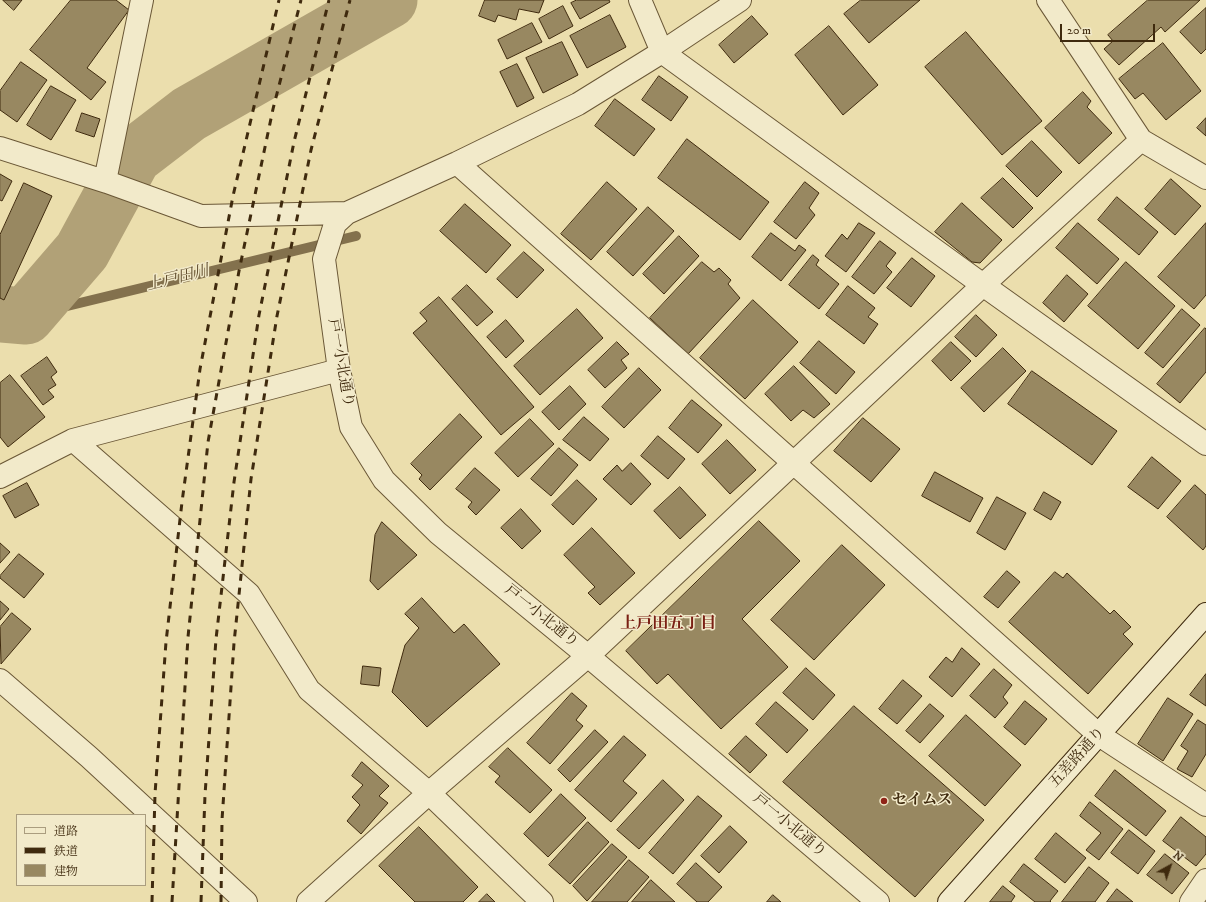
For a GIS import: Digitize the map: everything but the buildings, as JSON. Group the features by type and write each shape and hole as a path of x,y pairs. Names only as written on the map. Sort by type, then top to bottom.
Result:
{"street":[{"path":"106,181 142,0"},
{"path":"640,0 662,52 983,285 1206,444"},
{"path":"0,148 106,181 201,216 341,219 578,104 662,52 740,0"},
{"path":"1048,0 1141,140 1206,178"},
{"path":"308,902 429,793 588,656 983,285 1141,140"},
{"path":"457,163 793,464 1099,735 1206,805"},
{"name":"戸一小北通り","path":"341,219 324,259 339,370 351,427 384,480 438,533 588,656 878,902"},
{"path":"0,477 73,440 339,370"},
{"path":"73,440 249,594 309,690 429,793 542,902"},
{"name":"五差路通り","path":"949,902 1206,614"},
{"path":"0,680 89,757 246,902"},
{"path":"1191,902 1206,880"}],"waterway":[{"path":"0,314 26,316 82,251 133,157 189,114 389,0"},
{"name":"上戸田川","path":"26,316 356,236"}],"railway":[{"path":"152,902 155,794 166,642 182,502 200,369 233,196 279,0"},
{"path":"172,902 188,637 208,442 239,271 273,109 301,0"},
{"path":"201,902 205,795 216,639 234,482 259,315 294,142 329,0"},
{"path":"221,902 222,820 234,643 251,479 277,316 311,150 350,0"}],"place":[{"name":"セイムス","path":"884,801"}],"district":[{"name":"上戸田五丁目","path":"668,625"}]}
